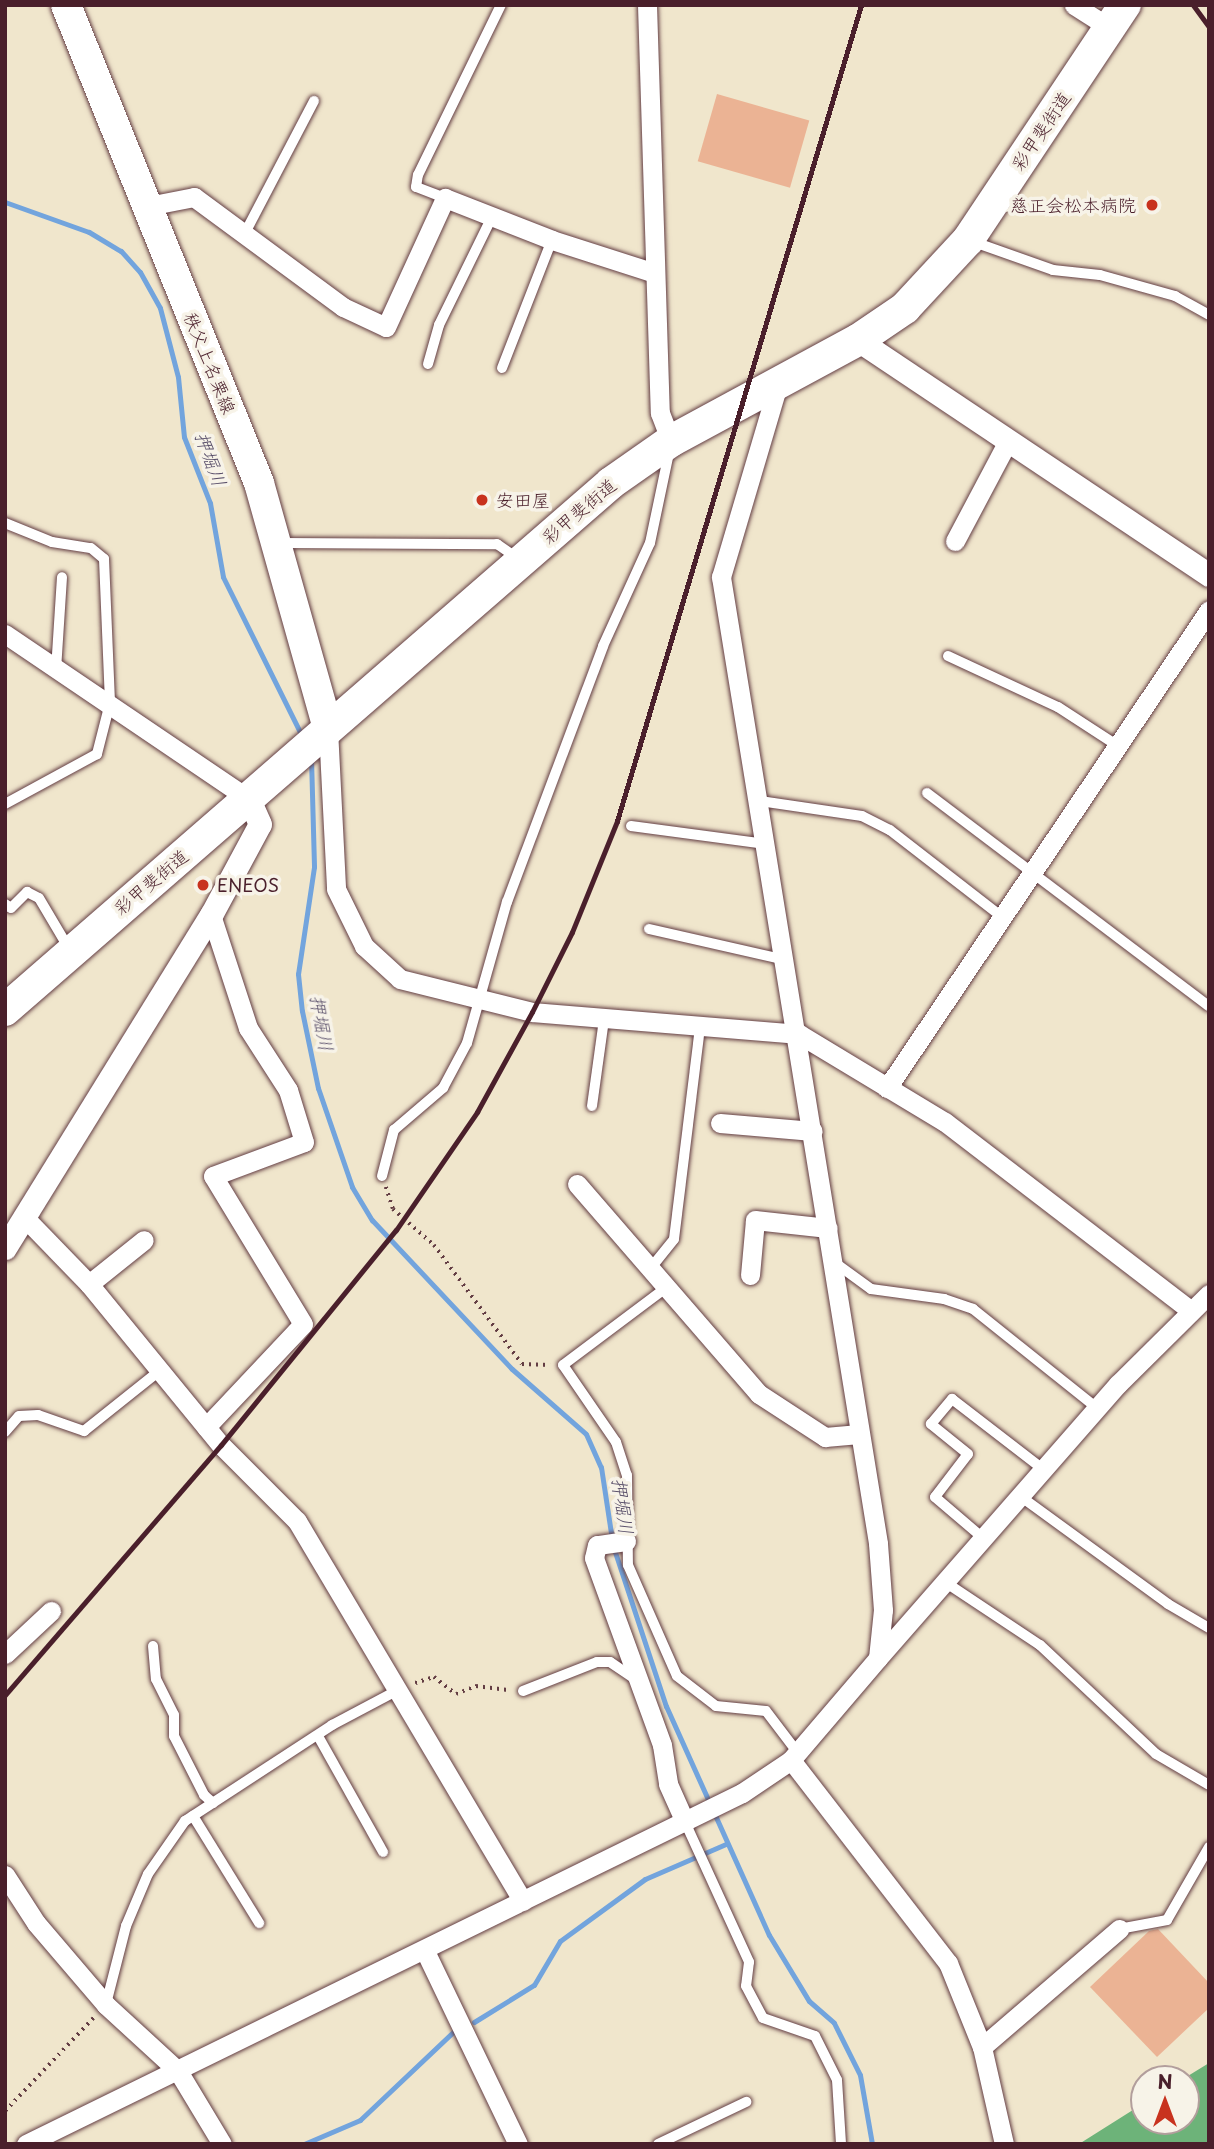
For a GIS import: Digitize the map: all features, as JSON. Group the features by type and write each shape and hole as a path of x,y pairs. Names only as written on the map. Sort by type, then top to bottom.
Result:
{"highway":[{"name":"彩甲斐街道","path":"5,1010 611,483 671,442 858,340 905,308 968,240 1117,17"}],"main road":[{"name":"秩父上名栗線","path":"66,5 259,482 277,542 320,736"}],"street":[{"path":"647,5 660,413 671,442"},
{"path":"1074,5 1117,17"},
{"path":"148,206 194,197 343,307 386,327 444,198 552,240 655,273"},
{"path":"858,340 1209,575"},
{"path":"778,385 721,577 799,1034 878,1543 883,1610 878,1658"},
{"path":"955,541 1008,441"},
{"path":"887,1088 1209,610"},
{"path":"5,634 110,703 260,789 260,824 211,915 5,1248"},
{"path":"320,736 335,889 364,946 400,979 532,1012 799,1034 945,1122 1191,1311"},
{"path":"206,1427 303,1324 213,1176 304,1142 288,1090 248,1028 211,915"},
{"path":"720,1123 813,1130"},
{"path":"577,1184 759,1394 825,1437 859,1434"},
{"path":"24,1218 89,1284 158,1372 206,1427 297,1521 400,1689 523,1902"},
{"path":"750,1275 755,1220 828,1228"},
{"path":"89,1284 144,1240"},
{"path":"26,2144 685,1822 742,1793 794,1756 1097,1408 1208,1295"},
{"path":"625,1541 600,1545 594,1559 662,1745 668,1784 685,1822"},
{"path":"5,1654 51,1611"},
{"path":"794,1756 948,1963 982,2047 1004,2144"},
{"path":"5,1875 36,1923 106,2005 177,2071 222,2144"},
{"path":"982,2047 1119,1929"},
{"path":"425,1951 518,2144"}],"lane":[{"path":"444,198 416,187 418,175 501,5"},
{"path":"245,233 314,101"},
{"path":"428,364 439,325 492,217"},
{"path":"502,368 552,240"},
{"path":"968,240 1052,270 1100,275 1175,296 1209,315"},
{"path":"382,1176 394,1130 443,1088 467,1043 507,902 598,659 650,543 669,467 671,442"},
{"path":"5,523 52,542 91,548 104,559 110,703 97,754 5,804"},
{"path":"277,542 497,544 522,561"},
{"path":"56,670 62,577"},
{"path":"948,656 1058,707 1118,746"},
{"path":"928,793 1030,875 1209,1006"},
{"path":"760,801 862,816 890,830 1002,917"},
{"path":"631,826 767,844"},
{"path":"5,904 11,908 27,892 39,898 70,951"},
{"path":"649,929 786,960"},
{"path":"592,1106 604,1019"},
{"path":"650,1269 674,1239 700,1027"},
{"path":"833,1262 871,1289 944,1299 973,1309 1097,1408"},
{"path":"667,1287 563,1365 616,1442 627,1475 625,1541 628,1565 677,1676 716,1706 766,1711 794,1756"},
{"path":"5,1432 19,1416 38,1415 84,1431 158,1372"},
{"path":"983,1538 935,1497 968,1454 931,1424 952,1399 1044,1469"},
{"path":"1020,1496 1168,1604 1209,1628"},
{"path":"945,1582 1040,1645 1156,1754 1209,1785"},
{"path":"153,1646 156,1679 174,1714 174,1735 204,1795 214,1803"},
{"path":"523,1691 597,1662 610,1662 638,1681"},
{"path":"106,2005 125,1926 148,1874 193,1816 318,1736 400,1689"},
{"path":"318,1736 383,1852"},
{"path":"193,1816 259,1923"},
{"path":"685,1822 749,1962 746,1986 763,2018 815,2036 837,2080 842,2144"},
{"path":"1119,1929 1167,1920 1209,1847"},
{"path":"658,2144 746,2102"}],"path":[{"path":"382,1176 393,1209 435,1245 522,1364 563,1365"},
{"path":"400,1689 435,1676 456,1693 476,1686 523,1691"},
{"path":"5,2111 106,2005"}],"green space":[{"path":"1209,2063 1209,2144 1079,2144 1130,2112 1130,2135 1200,2135 1200,2069"}],"building":[{"path":"717,94 809,120 790,188 698,161"},
{"path":"1158,1929 1209,1983 1209,2008 1157,2057 1090,1987 1149,1931"}],"waterway":[{"name":"押堀川","path":"5,202 89,232 121,251 140,272 160,308 178,377 184,437 210,503 223,577 302,736"},
{"name":"押堀川","path":"311,758 314,867 298,974 302,1011 318,1088 352,1187 372,1220 512,1369 586,1434 601,1467 613,1546 666,1706 769,1935 809,2001 834,2023 860,2075 872,2144"},
{"path":"474,2022 534,1985 560,1941 645,1879 726,1844"},
{"path":"304,2144 360,2120 452,2033"}],"railway":[{"path":"5,1695 221,1445 396,1230 477,1112 532,1012 572,932 617,821 861,5"},
{"path":"1193,5 1209,27"}],"place":[{"name":"慈正会松本病院","path":"1152,205"},
{"name":"安田屋","path":"482,500"},
{"name":"ENEOS","path":"203,885"}]}
